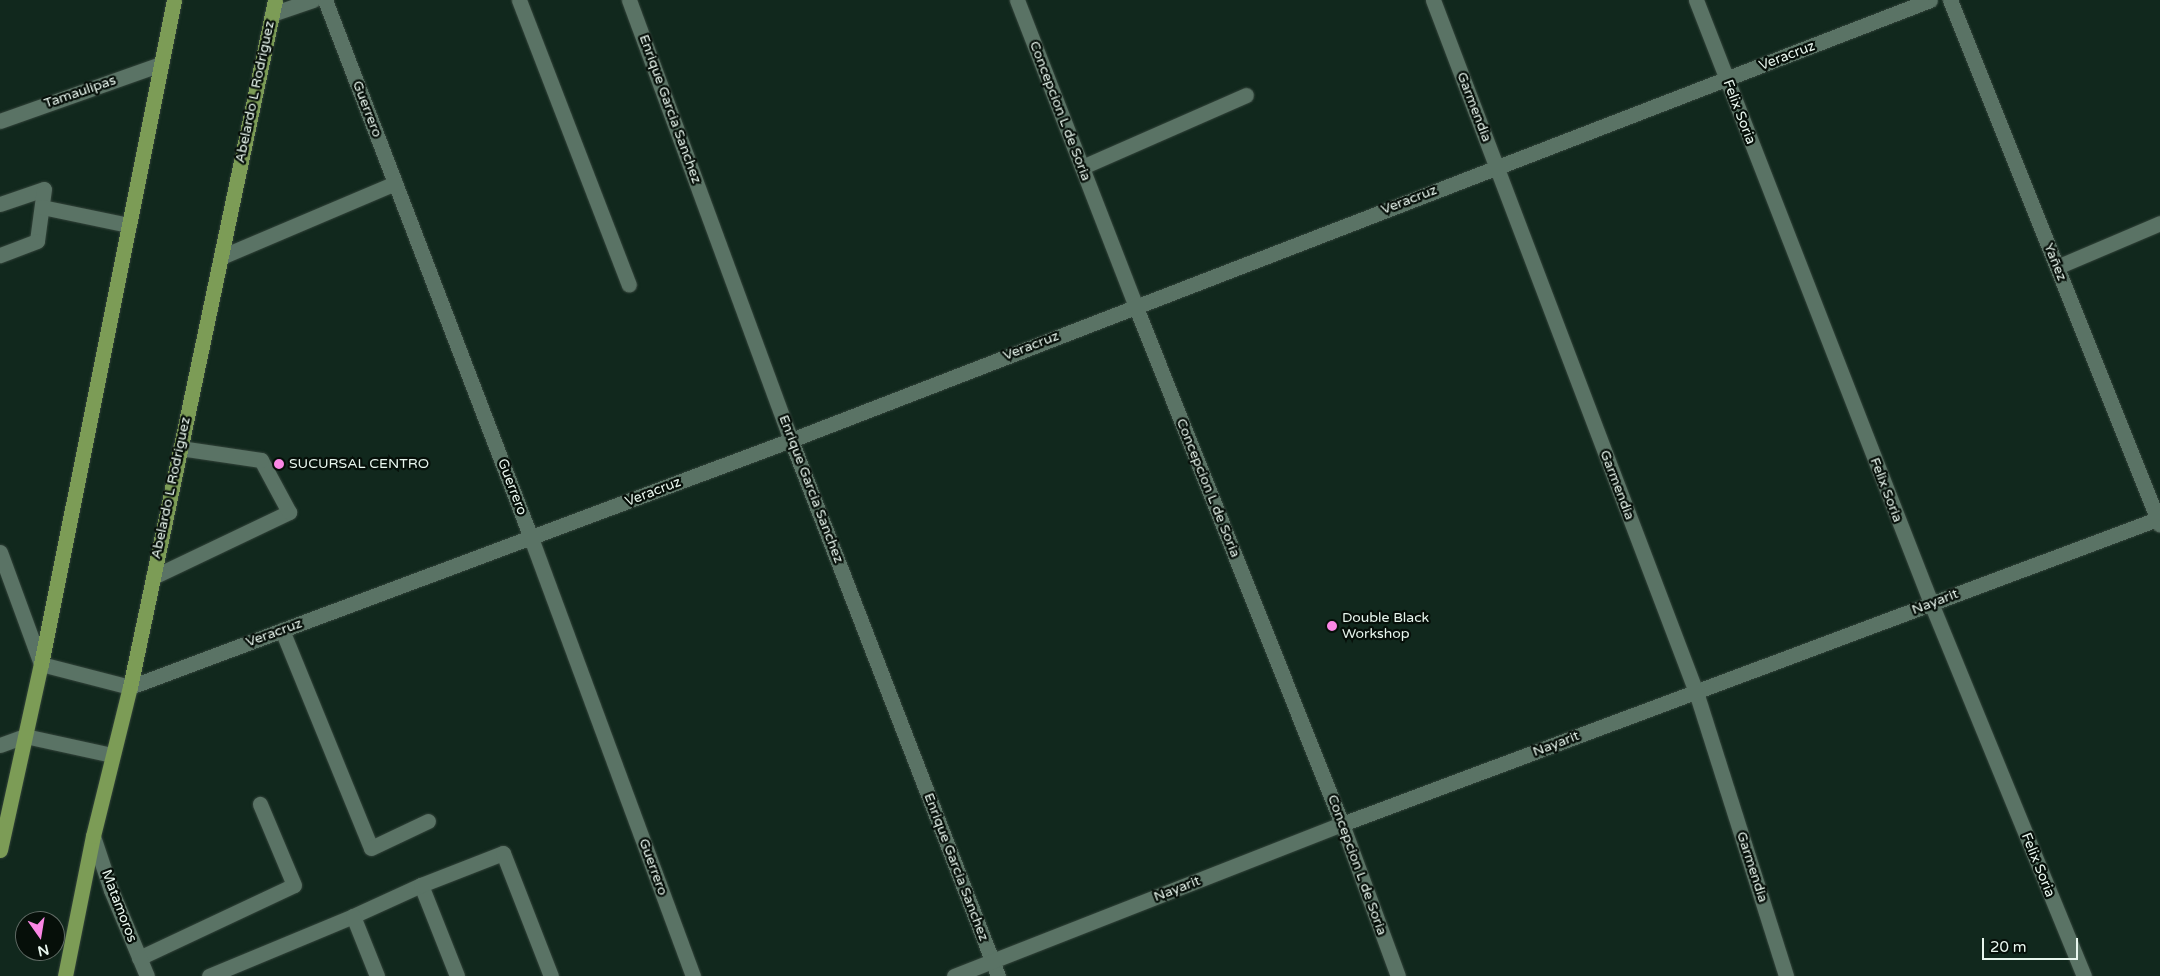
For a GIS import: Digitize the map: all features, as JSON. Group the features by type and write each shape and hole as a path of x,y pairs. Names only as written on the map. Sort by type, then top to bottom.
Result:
{"main road":[{"path":"0,850 42,664 174,0"},
{"name":"Abelardo L Rodriguez","path":"65,976 93,836 130,687 273,7"}],"street":[{"path":"273,7 313,0"},
{"name":"Guerrero","path":"325,0 532,538 693,976"},
{"path":"519,0 629,284"},
{"name":"Enrique Garcia Sanchez","path":"629,0 792,440 998,976"},
{"name":"Concepcion L de Soria","path":"1017,0 1342,824 1398,976"},
{"name":"Garmendia","path":"1433,0 1696,692 1786,976"},
{"name":"Felix Soria","path":"1696,0 1931,604 2084,976"},
{"name":"Veracruz","path":"130,687 792,440 1136,305 1726,80 1930,0"},
{"name":"Yañez","path":"1950,0 2159,520"},
{"name":"Tamaulipas","path":"0,121 161,64"},
{"path":"1082,167 1246,95"},
{"path":"220,257 395,183"},
{"path":"0,204 44,190 37,241 0,254"},
{"path":"42,206 129,225"},
{"path":"2057,267 2160,223"},
{"path":"153,576 289,512 261,460 180,448"},
{"name":"Nayarit","path":"954,976 1342,824 2159,520"},
{"path":"0,552 42,664 130,687"},
{"path":"282,630 371,848 428,821"},
{"path":"0,745 25,736 112,755"},
{"path":"139,958 294,885 260,804"},
{"name":"Matamoros","path":"93,836 111,890 147,976"},
{"path":"210,976 353,916 421,885 503,853 551,976"},
{"path":"421,885 457,976"},
{"path":"353,916 377,976"}],"place":[{"name":"SUCURSAL CENTRO","path":"279,464"},
{"name":"Double Black Workshop","path":"1332,626"}]}
